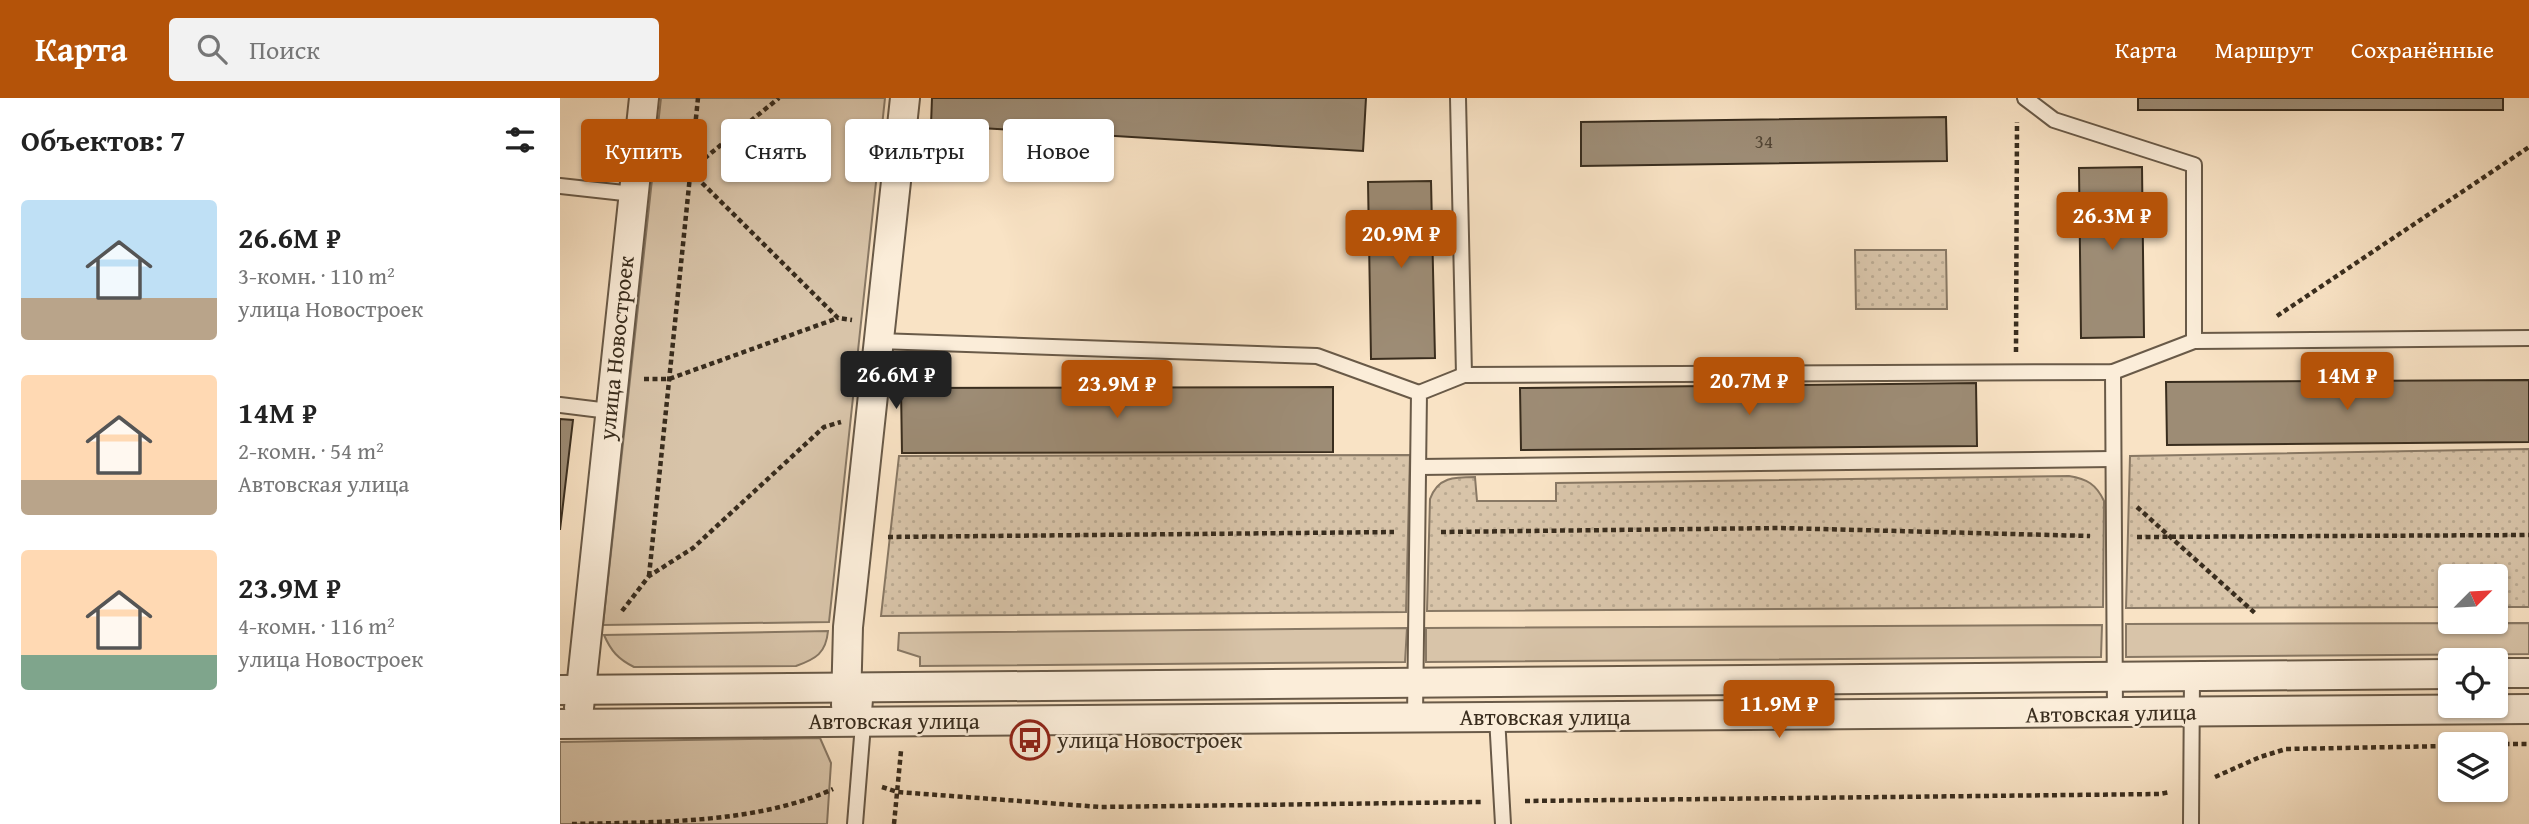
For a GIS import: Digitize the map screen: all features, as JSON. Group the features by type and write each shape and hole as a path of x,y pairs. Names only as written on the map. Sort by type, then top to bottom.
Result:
{"street":[{"name":"улица Новостроек","path":"569,724 570,690 609,411 644,98"},
{"path":"854,722 856,687 848,627 869,331 905,98"},
{"path":"2508,673 2529,673"},
{"name":"Автовская улица","path":"570,690 2438,674"},
{"name":"Автовская улица","path":"569,724 2529,709"}],"lane":[{"path":"1458,98 1464,375"},
{"path":"2025,98 2054,120 2194,165 2194,341"},
{"path":"560,186 633,194"},
{"path":"869,331 1317,356 1419,393 1464,375 2113,372 2194,341 2529,338"},
{"path":"2113,372 2115,713"},
{"path":"1415,718 1419,393"},
{"path":"560,405 609,411"},
{"path":"1419,467 2113,459"},
{"path":"2191,824 2192,676"},
{"path":"1497,717 1503,824"},
{"path":"854,722 855,824"}],"path":[{"path":"696,119 698,98"},
{"path":"707,156 779,98"},
{"path":"2016,373 2017,112"},
{"path":"2241,341 2529,147"},
{"path":"649,576 689,182"},
{"path":"702,182 838,318 869,331"},
{"path":"676,377 838,318"},
{"path":"615,620 649,576 693,548 824,427 848,422"},
{"path":"2113,485 2256,614"},
{"path":"880,537 1781,528 2114,537 2529,536"},
{"path":"894,824 902,740"},
{"path":"2508,744 2529,744"},
{"path":"874,784 898,792 1100,807 2160,793 2191,788 2260,757 2286,749 2438,746"},
{"path":"572,824 676,823 734,816 782,806 841,786"}],"shaded area":[{"path":"661,98 885,98 883,119 845,119 845,182 876,182 829,622 603,625 652,182 707,182 707,119 659,119"},
{"path":"1855,250 1946,250 1947,309 1856,309"},
{"path":"2529,449 2529,607 2508,607 2508,564 2438,564 2438,607 2126,608 2130,456"},
{"path":"1410,455 1406,612 881,616 899,456"},
{"path":"2069,476 2090,483 2104,501 2103,607 1427,611 1430,499 1437,486 1454,478 1475,477 1477,501 1556,501 1556,483"},
{"path":"2438,623 2438,634 2508,634 2508,623 2529,623 2529,654 2508,654 2508,648 2438,648 2438,655 2126,657 2126,624"},
{"path":"2102,625 2101,657 1426,662 1426,628"},
{"path":"1407,628 1405,662 920,666 920,657 898,650 899,633"},
{"path":"828,631 825,645 819,654 796,666 634,667 616,654 604,635"},
{"path":"820,738 831,763 827,824 560,824 560,742"}],"building":[{"path":"932,98 1366,98 1363,151 1114,136 1114,119 1003,119 1003,129 989,128 989,119 931,119"},
{"path":"2138,98 2503,98 2503,110 2138,110"},
{"path":"1946,117 1947,161 1581,166 1581,122"},
{"path":"2142,167 2144,337 2081,338 2079,168"},
{"path":"1431,181 1435,358 1371,359 1368,182"},
{"path":"2529,380 2529,442 2167,445 2166,382"},
{"path":"1976,383 1977,446 1521,450 1520,388"},
{"path":"1333,387 1333,452 902,453 901,388"},
{"path":"560,419 573,420 560,530"}],"place":[{"name":"улица Новостроек","path":"1030,740"}]}
